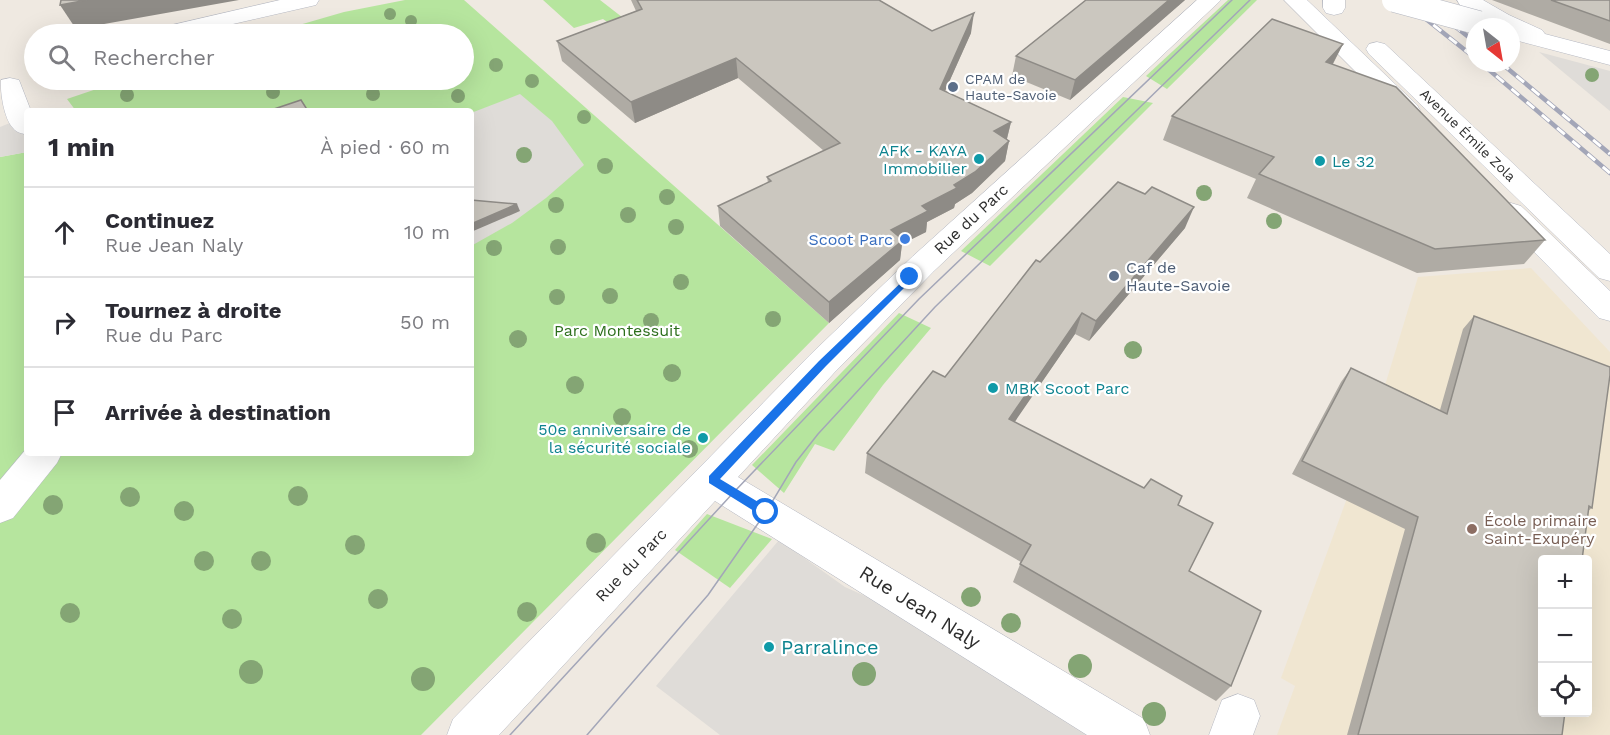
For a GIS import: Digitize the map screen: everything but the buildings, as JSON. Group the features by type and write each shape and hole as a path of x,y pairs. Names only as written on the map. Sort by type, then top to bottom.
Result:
{"street":[{"path":"206,24 308,0"},
{"name":"Rue du Parc","path":"469,735 822,364 923,264 1210,0"},
{"name":"Avenue Émile Zola","path":"1295,0 1610,310"},
{"path":"1394,0 1501,20 1546,41"},
{"name":"Avenue Émile Zola","path":"1331,3 1610,271"},
{"path":"1520,34 1610,58"},
{"path":"23,123 3,87 24,80"},
{"path":"0,507 42,456"},
{"name":"Rue Jean Naly","path":"712,480 1128,735"}],"shaded area":[{"path":"1539,52 1610,71 1610,111"},
{"path":"520,94 552,121 584,165 546,198 512,223 474,244 474,112"},
{"path":"24,117 24,153 0,157 0,127"},
{"name":"École primaire Saint-Exupéry","path":"1531,268 1610,352 1610,735 1277,735 1295,686 1281,678 1368,441 1418,277"},
{"path":"779,540 845,587 901,612 1096,735 720,735 656,686"}],"green space":[{"name":"Parc Montessuit","path":"405,0 464,0 829,323 421,735 0,735 0,157 24,153 24,456 474,456 474,108 74,108 67,99 94,90 474,90 474,24 303,24 344,12"},
{"path":"543,0 600,0 649,38 627,36 603,19 574,28"},
{"path":"1228,0 1257,0 1167,89 1146,76"},
{"path":"1123,97 1153,103 990,266 961,251"},
{"path":"899,313 931,328 883,385 834,451 815,444 784,493 752,465"},
{"path":"707,514 772,539 730,588 675,550"}],"tram line":[{"path":"510,735 734,492 919,299 1232,0"},
{"path":"587,735 708,595 766,512 796,462 818,434 935,307 1250,0"}],"railway":[{"path":"1402,0 1466,51"},
{"path":"1421,0 1466,35"},
{"path":"1492,72 1610,173"},
{"path":"1512,72 1610,154"}],"place":[{"name":"CPAM de Haute-Savoie","path":"953,87"},
{"name":"AFK - KAYA Immobilier","path":"979,159"},
{"name":"Le 32","path":"1320,161"},
{"name":"Scoot Parc","path":"905,239"},
{"name":"Caf de Haute-Savoie","path":"1114,276"},
{"name":"MBK Scoot Parc","path":"993,388"},
{"name":"50e anniversaire de la sécurité sociale","path":"703,438"},
{"name":"École primaire Saint-Exupéry","path":"1472,529"},
{"name":"Parralince","path":"769,647"}],"route":[{"path":"766,512 712,480 822,364 910,277"}]}
